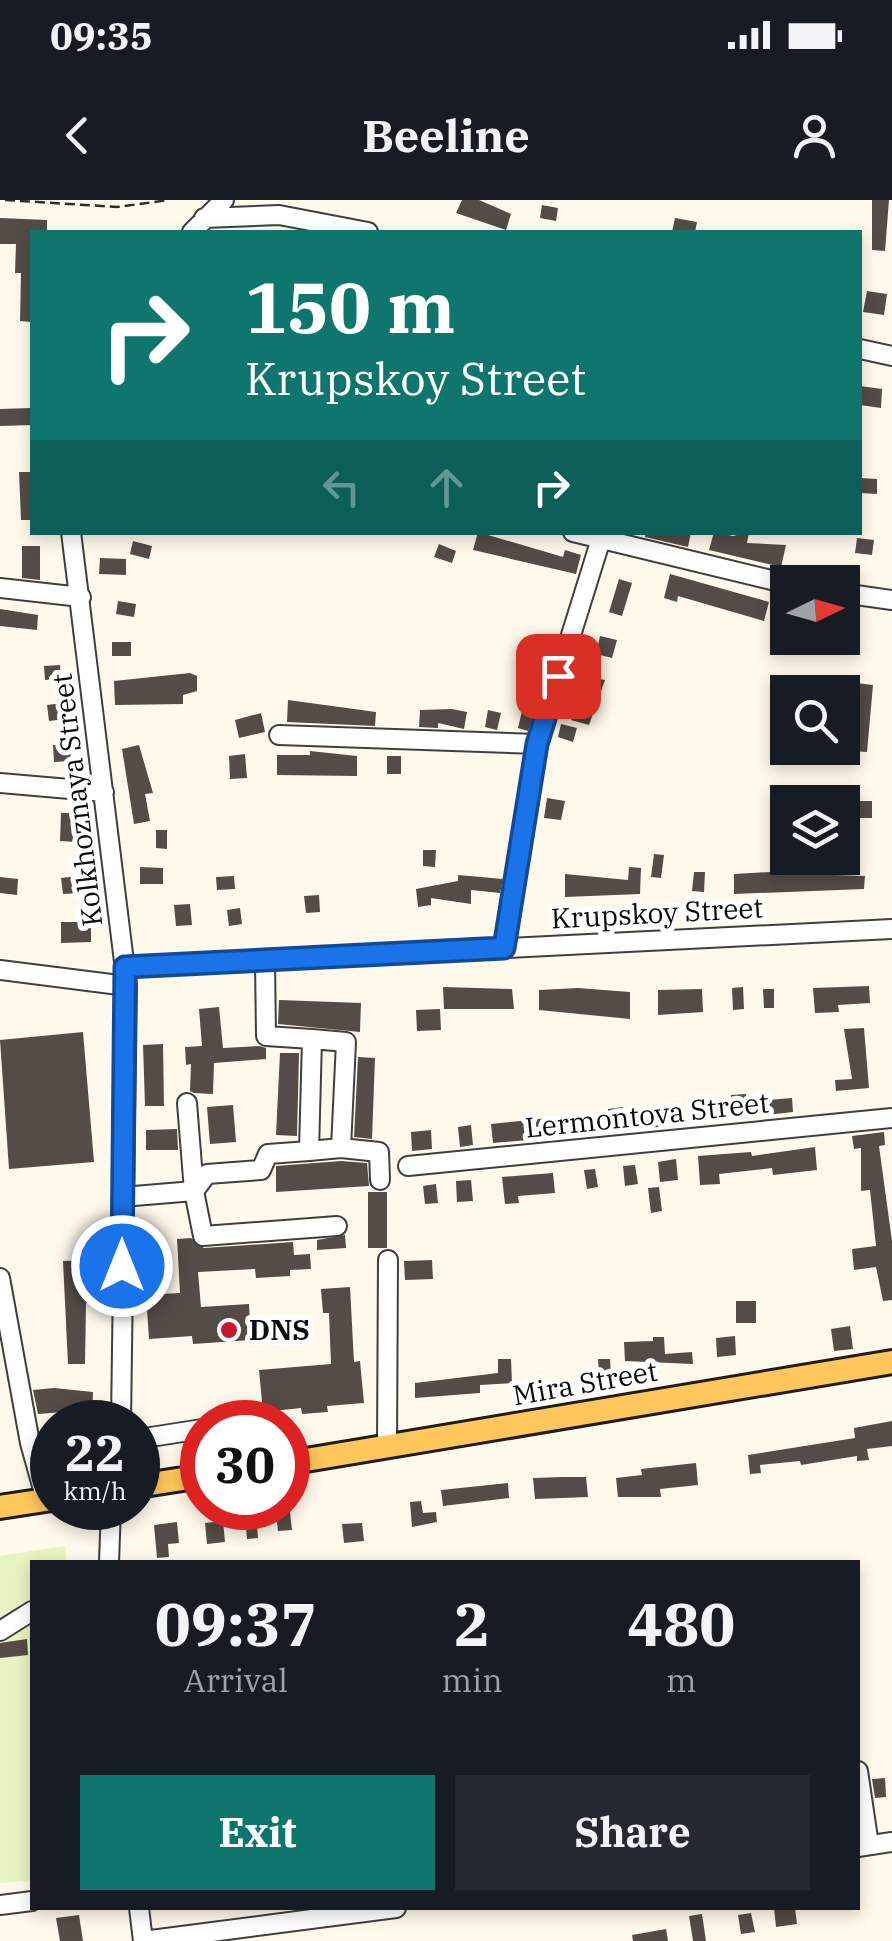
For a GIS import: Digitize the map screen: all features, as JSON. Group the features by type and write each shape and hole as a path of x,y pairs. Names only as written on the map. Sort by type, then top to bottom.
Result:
{"main road":[{"name":"Mira Street","path":"310,1459 892,1362"},
{"path":"0,1508 30,1502"}],"street":[{"path":"198,225 224,200"},
{"path":"198,225 280,215 358,230"},
{"path":"862,349 892,356"},
{"name":"Kolkhoznaya Street","path":"71,535 126,976 121,1400"},
{"path":"586,535 770,580"},
{"path":"504,948 537,744 601,539"},
{"path":"0,588 81,597"},
{"path":"860,596 892,600"},
{"path":"279,735 537,744"},
{"path":"0,783 104,792"},
{"name":"Krupskoy Street","path":"0,970 126,976 265,960 892,929"},
{"path":"265,960 266,1036 346,1042 341,1148"},
{"path":"309,1151 312,1039"},
{"path":"187,1104 194,1190 203,1236 337,1226"},
{"name":"Lermontova Street","path":"408,1166 892,1118"},
{"path":"122,1197 194,1190 207,1174 260,1170 268,1154 341,1148 379,1152 380,1180"},
{"path":"387,1447 388,1260"},
{"path":"0,1278 30,1443"},
{"path":"109,1560 110,1530"},
{"path":"0,1631 30,1612"},
{"path":"860,1800 863,1846 892,1842"},
{"path":"0,1905 30,1901"},
{"path":"139,1910 143,1941 381,1910"}],"path":[{"path":"5,200 117,207 169,200"}],"green space":[{"path":"65,1546 67,1560 30,1560 30,1880 0,1883 0,1556"}],"building":[{"path":"462,200 479,200 511,214 506,230 456,213"},
{"path":"872,200 889,200 885,251 872,250"},
{"path":"542,205 558,208 556,221 540,218"},
{"path":"0,218 47,220 47,230 30,230 30,322 20,321 21,273 15,273 16,244 0,244"},
{"path":"675,218 697,222 695,230 672,230"},
{"path":"867,291 887,294 884,315 863,312"},
{"path":"862,386 882,389 881,408 862,405"},
{"path":"30,408 30,425 0,426 0,409"},
{"path":"19,472 30,472 30,520 21,520"},
{"path":"862,478 877,479 877,494 862,493"},
{"path":"477,535 488,535 563,557 565,550 581,555 576,574 473,550"},
{"path":"645,535 690,535 688,547"},
{"path":"713,535 748,535 747,543 786,545 781,565 709,550"},
{"path":"857,538 874,540 872,555 855,553"},
{"path":"133,541 152,546 149,559 130,554"},
{"path":"439,544 456,551 452,563 434,557"},
{"path":"22,546 40,546 40,580 22,578"},
{"path":"100,558 126,559 126,575 99,574"},
{"path":"670,574 769,602 764,621 678,596 677,602 664,598"},
{"path":"619,579 632,583 622,616 609,612"},
{"path":"118,601 136,604 134,617 116,614"},
{"path":"0,609 38,615 37,630 0,626"},
{"path":"600,636 617,640 612,658 596,654"},
{"path":"112,642 131,642 131,656 112,656"},
{"path":"60,665 61,679 45,680 44,666"},
{"path":"190,673 197,676 197,691 183,695 183,704 115,705 114,681"},
{"path":"586,676 605,680 589,725 571,720"},
{"path":"860,683 873,685 867,752 860,752"},
{"path":"288,700 376,712 375,726 287,722"},
{"path":"63,703 65,719 49,721 47,705"},
{"path":"523,707 535,710 528,731 518,728"},
{"path":"420,710 467,712 464,729 438,723 438,728 419,727"},
{"path":"488,710 501,713 497,730 485,727"},
{"path":"261,713 265,732 239,738 235,720"},
{"path":"561,724 577,728 573,742 558,737"},
{"path":"70,744 71,761 54,762 53,745"},
{"path":"139,745 153,793 145,794 150,821 134,824 122,749"},
{"path":"310,751 357,756 357,776 277,775 277,755 310,755"},
{"path":"245,754 247,778 230,779 229,756"},
{"path":"387,756 401,756 401,774 387,774"},
{"path":"547,798 565,801 561,820 544,818"},
{"path":"860,801 872,801 872,818 860,818"},
{"path":"61,813 76,813 76,842 60,841"},
{"path":"156,830 167,830 167,849 156,848"},
{"path":"423,850 436,850 435,867 423,866"},
{"path":"654,854 664,855 661,878 651,877"},
{"path":"140,867 163,868 163,884 140,884"},
{"path":"629,867 641,868 640,894 565,897 565,874 628,880"},
{"path":"694,872 705,872 704,892 692,891"},
{"path":"734,874 865,876 864,889 734,894"},
{"path":"458,875 503,879 500,893 471,890 471,904 431,898 431,905 418,907 416,889 458,881"},
{"path":"79,876 81,893 63,894 61,878"},
{"path":"234,876 235,889 217,890 216,877"},
{"path":"0,877 18,879 17,895 0,893"},
{"path":"319,895 320,912 306,913 304,896"},
{"path":"190,904 192,925 176,926 174,905"},
{"path":"240,908 242,924 229,926 227,910"},
{"path":"61,922 91,922 91,942 61,943"},
{"path":"869,986 870,1003 838,1005 839,1012 815,1013 813,988"},
{"path":"443,987 512,989 514,1009 444,1009"},
{"path":"743,987 744,1009 733,1010 732,988"},
{"path":"702,989 703,1012 658,1015 658,990"},
{"path":"763,989 774,989 774,1008 764,1008"},
{"path":"539,990 630,992 630,1019 539,1010"},
{"path":"279,1000 361,1003 360,1032 278,1024"},
{"path":"219,1007 223,1048 259,1046 266,1048 266,1059 214,1063 213,1094 194,1093 190,1091 191,1064 186,1065 185,1047 202,1046 199,1009"},
{"path":"440,1009 441,1030 417,1031 416,1010"},
{"path":"864,1028 869,1088 836,1091 835,1080 852,1079 844,1029"},
{"path":"83,1032 94,1162 9,1169 0,1040"},
{"path":"163,1044 164,1106 145,1106 143,1045"},
{"path":"280,1053 299,1053 297,1136 276,1135"},
{"path":"358,1057 375,1058 372,1139 354,1137"},
{"path":"746,1094 746,1102 792,1098 793,1112 733,1119 731,1095"},
{"path":"704,1098 707,1121 692,1123 689,1100"},
{"path":"233,1105 236,1142 210,1144 207,1107"},
{"path":"623,1107 626,1129 611,1131 608,1109"},
{"path":"665,1107 667,1126 649,1128 647,1109"},
{"path":"585,1114 587,1135 493,1143 491,1124"},
{"path":"471,1125 473,1145 460,1147 458,1127"},
{"path":"177,1129 178,1150 146,1150 146,1130"},
{"path":"431,1130 432,1149 412,1151 411,1132"},
{"path":"884,1132 885,1145 879,1146 892,1241 892,1300 883,1301 876,1267 854,1270 852,1249 876,1246 870,1190 861,1191 861,1148 854,1149 852,1136"},
{"path":"815,1147 817,1170 773,1175 772,1168 719,1174 720,1184 700,1185 698,1156 751,1152 752,1156"},
{"path":"676,1159 678,1180 660,1182 658,1162"},
{"path":"367,1163 369,1186 276,1192 276,1166"},
{"path":"635,1165 638,1184 625,1186 623,1166"},
{"path":"595,1169 598,1187 587,1189 584,1170"},
{"path":"553,1173 555,1193 518,1196 519,1203 505,1204 502,1177"},
{"path":"471,1180 473,1201 457,1202 456,1181"},
{"path":"436,1184 438,1203 425,1204 423,1186"},
{"path":"659,1187 662,1211 651,1213 648,1188"},
{"path":"368,1192 387,1192 387,1248 368,1248"},
{"path":"345,1235 346,1248 317,1250 317,1240"},
{"path":"191,1238 204,1248 293,1242 294,1255 310,1254 311,1269 290,1270 290,1276 256,1278 255,1269 198,1272 201,1307 249,1304 251,1340 193,1344 192,1336 149,1339 146,1295 180,1293 177,1239"},
{"path":"89,1260 94,1303 86,1303 85,1364 68,1364 63,1261"},
{"path":"432,1260 433,1279 405,1280 404,1261"},
{"path":"350,1287 354,1362 360,1361 364,1403 327,1406 328,1412 310,1413 310,1400 262,1400 259,1370 331,1364 329,1313 323,1313 321,1289"},
{"path":"736,1301 756,1301 756,1323 736,1323"},
{"path":"850,1326 853,1349 834,1351 831,1329"},
{"path":"735,1336 736,1355 717,1357 716,1338"},
{"path":"653,1337 664,1337 665,1354 692,1352 693,1364 625,1361 624,1342 653,1341"},
{"path":"498,1359 511,1359 512,1383 480,1385 480,1393 415,1398 415,1383 498,1373"},
{"path":"598,1359 610,1359 611,1375 599,1375"},
{"path":"33,1390 93,1392 93,1400 35,1400"},
{"path":"892,1421 892,1446 867,1449 869,1460 857,1461 857,1456 801,1465 800,1461 760,1465 761,1473 750,1474 748,1455 855,1438 854,1428"},
{"path":"696,1463 698,1485 660,1489 661,1497 618,1497 616,1478 642,1475 641,1469"},
{"path":"586,1477 588,1497 535,1499 533,1478"},
{"path":"508,1483 509,1498 443,1506 441,1490"},
{"path":"421,1501 423,1513 436,1512 437,1522 412,1527 410,1502"},
{"path":"177,1522 179,1543 168,1544 169,1557 157,1558 154,1530 160,1530 160,1524"},
{"path":"362,1523 364,1541 344,1543 342,1524"},
{"path":"206,1530 224,1530 225,1542 207,1544"},
{"path":"246,1530 257,1530 258,1538 247,1539"},
{"path":"27,1639 28,1655 0,1658 0,1643"},
{"path":"885,1778 886,1797 875,1798 872,1779"},
{"path":"774,1910 795,1910 797,1924 776,1927"},
{"path":"751,1913 755,1932 741,1934 738,1915"},
{"path":"702,1914 706,1941 693,1941 689,1916"},
{"path":"79,1915 83,1941 60,1941 56,1918"},
{"path":"666,1929 668,1941 633,1941 632,1935"}],"place":[{"name":"DNS","path":"229,1330"}],"route":[{"path":"122,1266 125,967 504,948 537,744 558,676"}]}
